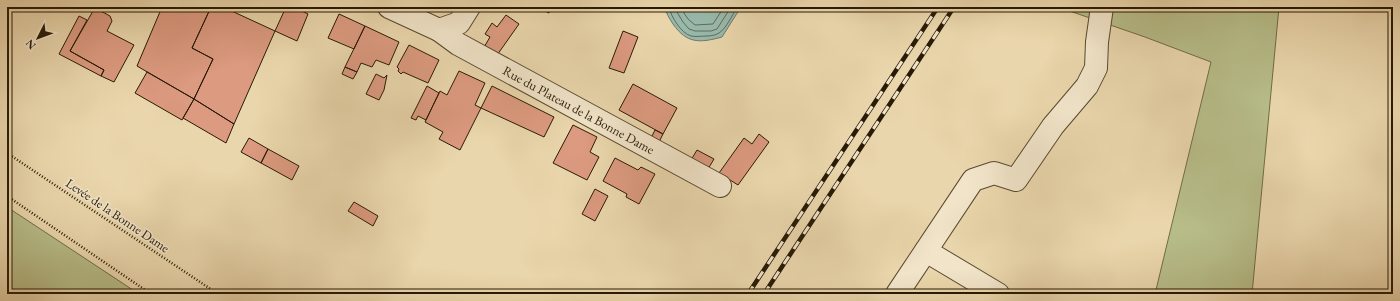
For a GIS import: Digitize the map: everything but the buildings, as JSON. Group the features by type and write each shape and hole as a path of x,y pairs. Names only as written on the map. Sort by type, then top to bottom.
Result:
{"street":[{"name":"Rue du Plateau de la Bonne Dame","path":"389,7 439,30 458,44 720,186"},
{"path":"439,30 459,23 469,7"},
{"path":"897,294 973,180 994,173 1016,180 1053,126 1087,86 1096,68 1097,42 1102,7"},
{"path":"926,252 998,294"}],"path":[{"name":"Levée de la Bonne Dame","path":"7,153 218,294"},
{"path":"7,196 151,294"}],"green space":[{"path":"1058,7 1279,7 1252,294 1155,294 1211,62"},
{"path":"7,207 139,294 7,294"}],"water":[{"path":"665,7 741,7 722,37 701,41 689,38 678,31 669,18"}],"railway":[{"path":"748,294 938,7"},
{"path":"764,294 954,7"}]}
